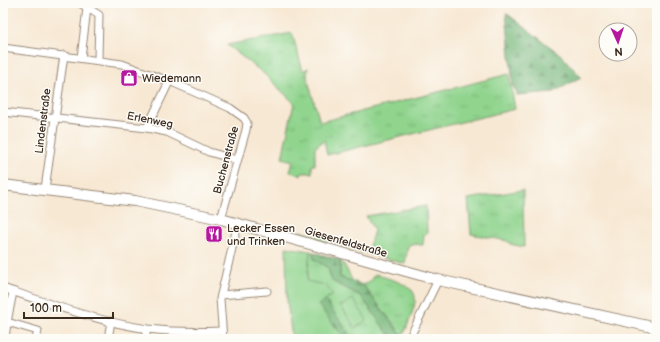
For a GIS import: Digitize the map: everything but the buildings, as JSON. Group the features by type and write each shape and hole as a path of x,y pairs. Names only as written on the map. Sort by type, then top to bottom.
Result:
{"main road":[{"name":"Giesenfeldstraße","path":"3,185 135,201 221,219 438,280 657,328"}],"street":[{"path":"80,3 99,15 98,59"},
{"path":"81,58 87,8"},
{"name":"Buchenstraße","path":"3,48 98,59 122,64 230,108 244,118 247,123 246,130 221,219"},
{"name":"Lindenstraße","path":"45,189 64,55"},
{"path":"147,128 169,82"},
{"name":"Erlenweg","path":"3,112 147,128 167,132 210,152 237,160"},
{"path":"223,339 221,331 221,295 238,223"},
{"path":"409,339 438,280"},
{"path":"3,288 111,321 147,329 183,332 221,331"},
{"path":"221,295 267,291"},
{"path":"5,339 13,292"},
{"path":"108,339 111,321"},
{"path":"7,322 38,331 36,339"},
{"path":"145,339 147,329"}],"green space":[{"path":"506,13 561,55 581,77 554,92 517,95 517,92 513,87"},
{"path":"292,33 303,71 308,68 307,77 320,122 509,74 515,109 327,155 324,140 315,148 315,165 312,165 312,173 302,173 301,175 290,172 293,161 282,158 294,103 263,73 227,45"},
{"path":"523,190 524,247 510,244 508,241 471,234 468,199"},
{"path":"426,206 427,232 424,235 423,245 411,244 408,246 405,264 299,234 300,231 368,250 374,230 366,216"},
{"path":"286,247 310,251 307,281 325,285 333,294 318,305 345,339 292,339 287,301"},
{"path":"310,251 313,252 314,259 328,268 332,281 361,296 389,335 387,339 353,339 325,300 332,294 307,282"},
{"path":"313,252 340,260 340,277 363,285 402,336 401,339 387,339 389,335 361,296 332,281 328,268 314,259"},
{"path":"340,260 344,265 354,282 340,277"},
{"path":"375,274 391,279 410,288 414,294 415,301 413,309 403,336 363,285 369,282"},
{"path":"353,299 367,320 355,328 341,306"},
{"path":"325,300 353,339 345,339 318,305"}],"place":[{"name":"Wiedemann","path":"129,78"},
{"name":"Lecker Essen und Trinken","path":"214,234"}]}
